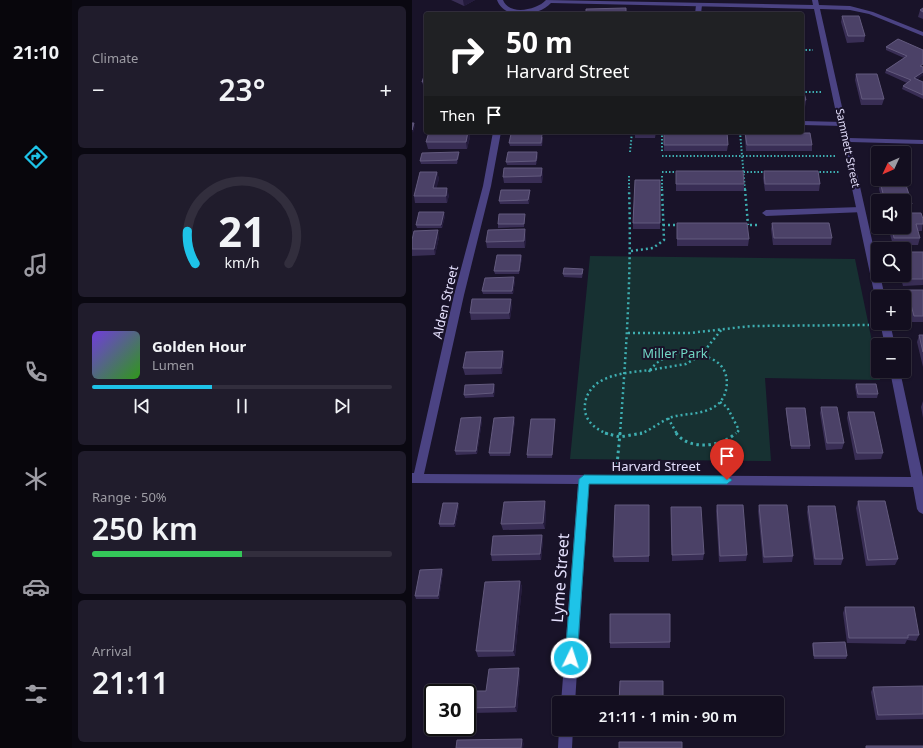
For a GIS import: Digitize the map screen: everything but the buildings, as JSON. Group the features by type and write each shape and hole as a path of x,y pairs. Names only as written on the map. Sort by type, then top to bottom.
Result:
{"street":[{"path":"500,0 502,6 517,12"},
{"path":"525,12 539,9 550,1 699,5 816,3 858,9 923,34"},
{"name":"Sammett Street","path":"816,3 878,290"},
{"path":"698,12 699,5"},
{"path":"804,124 843,124"},
{"name":"Alden Street","path":"415,478 487,186 497,134"},
{"path":"846,140 923,142"},
{"path":"766,213 861,210"},
{"path":"897,378 920,482 923,509"},
{"name":"Harvard Street","path":"415,478 920,482"},
{"name":"Lyme Street","path":"568,696 584,479"},
{"path":"565,748 566,736"}],"path":[{"path":"630,152 632,134"},
{"path":"662,134 662,154 850,156"},
{"path":"740,134 748,225"},
{"path":"662,172 684,172"},
{"path":"736,172 767,172"},
{"path":"813,172 852,172"},
{"path":"616,479 628,334 631,250 629,176"},
{"path":"631,250 650,250 658,247 664,240 662,176"},
{"path":"628,334 690,333 751,326 871,324"},
{"path":"649,372 656,362 673,353 703,354 721,365 727,376 727,388 720,402 713,408 699,414 668,418 644,434 620,437 602,432 590,423 584,412 585,397 591,387 599,380 625,372 649,372 684,365 703,354 722,329"},
{"path":"668,418 683,441 694,446 719,442 732,437 739,430 727,407 720,402"}],"green space":[{"name":"Miller Park","path":"590,256 855,259 871,338 871,378 880,378 880,380 765,378 771,461 570,459"}],"route":[{"path":"571,658 584,479 727,480"}]}
